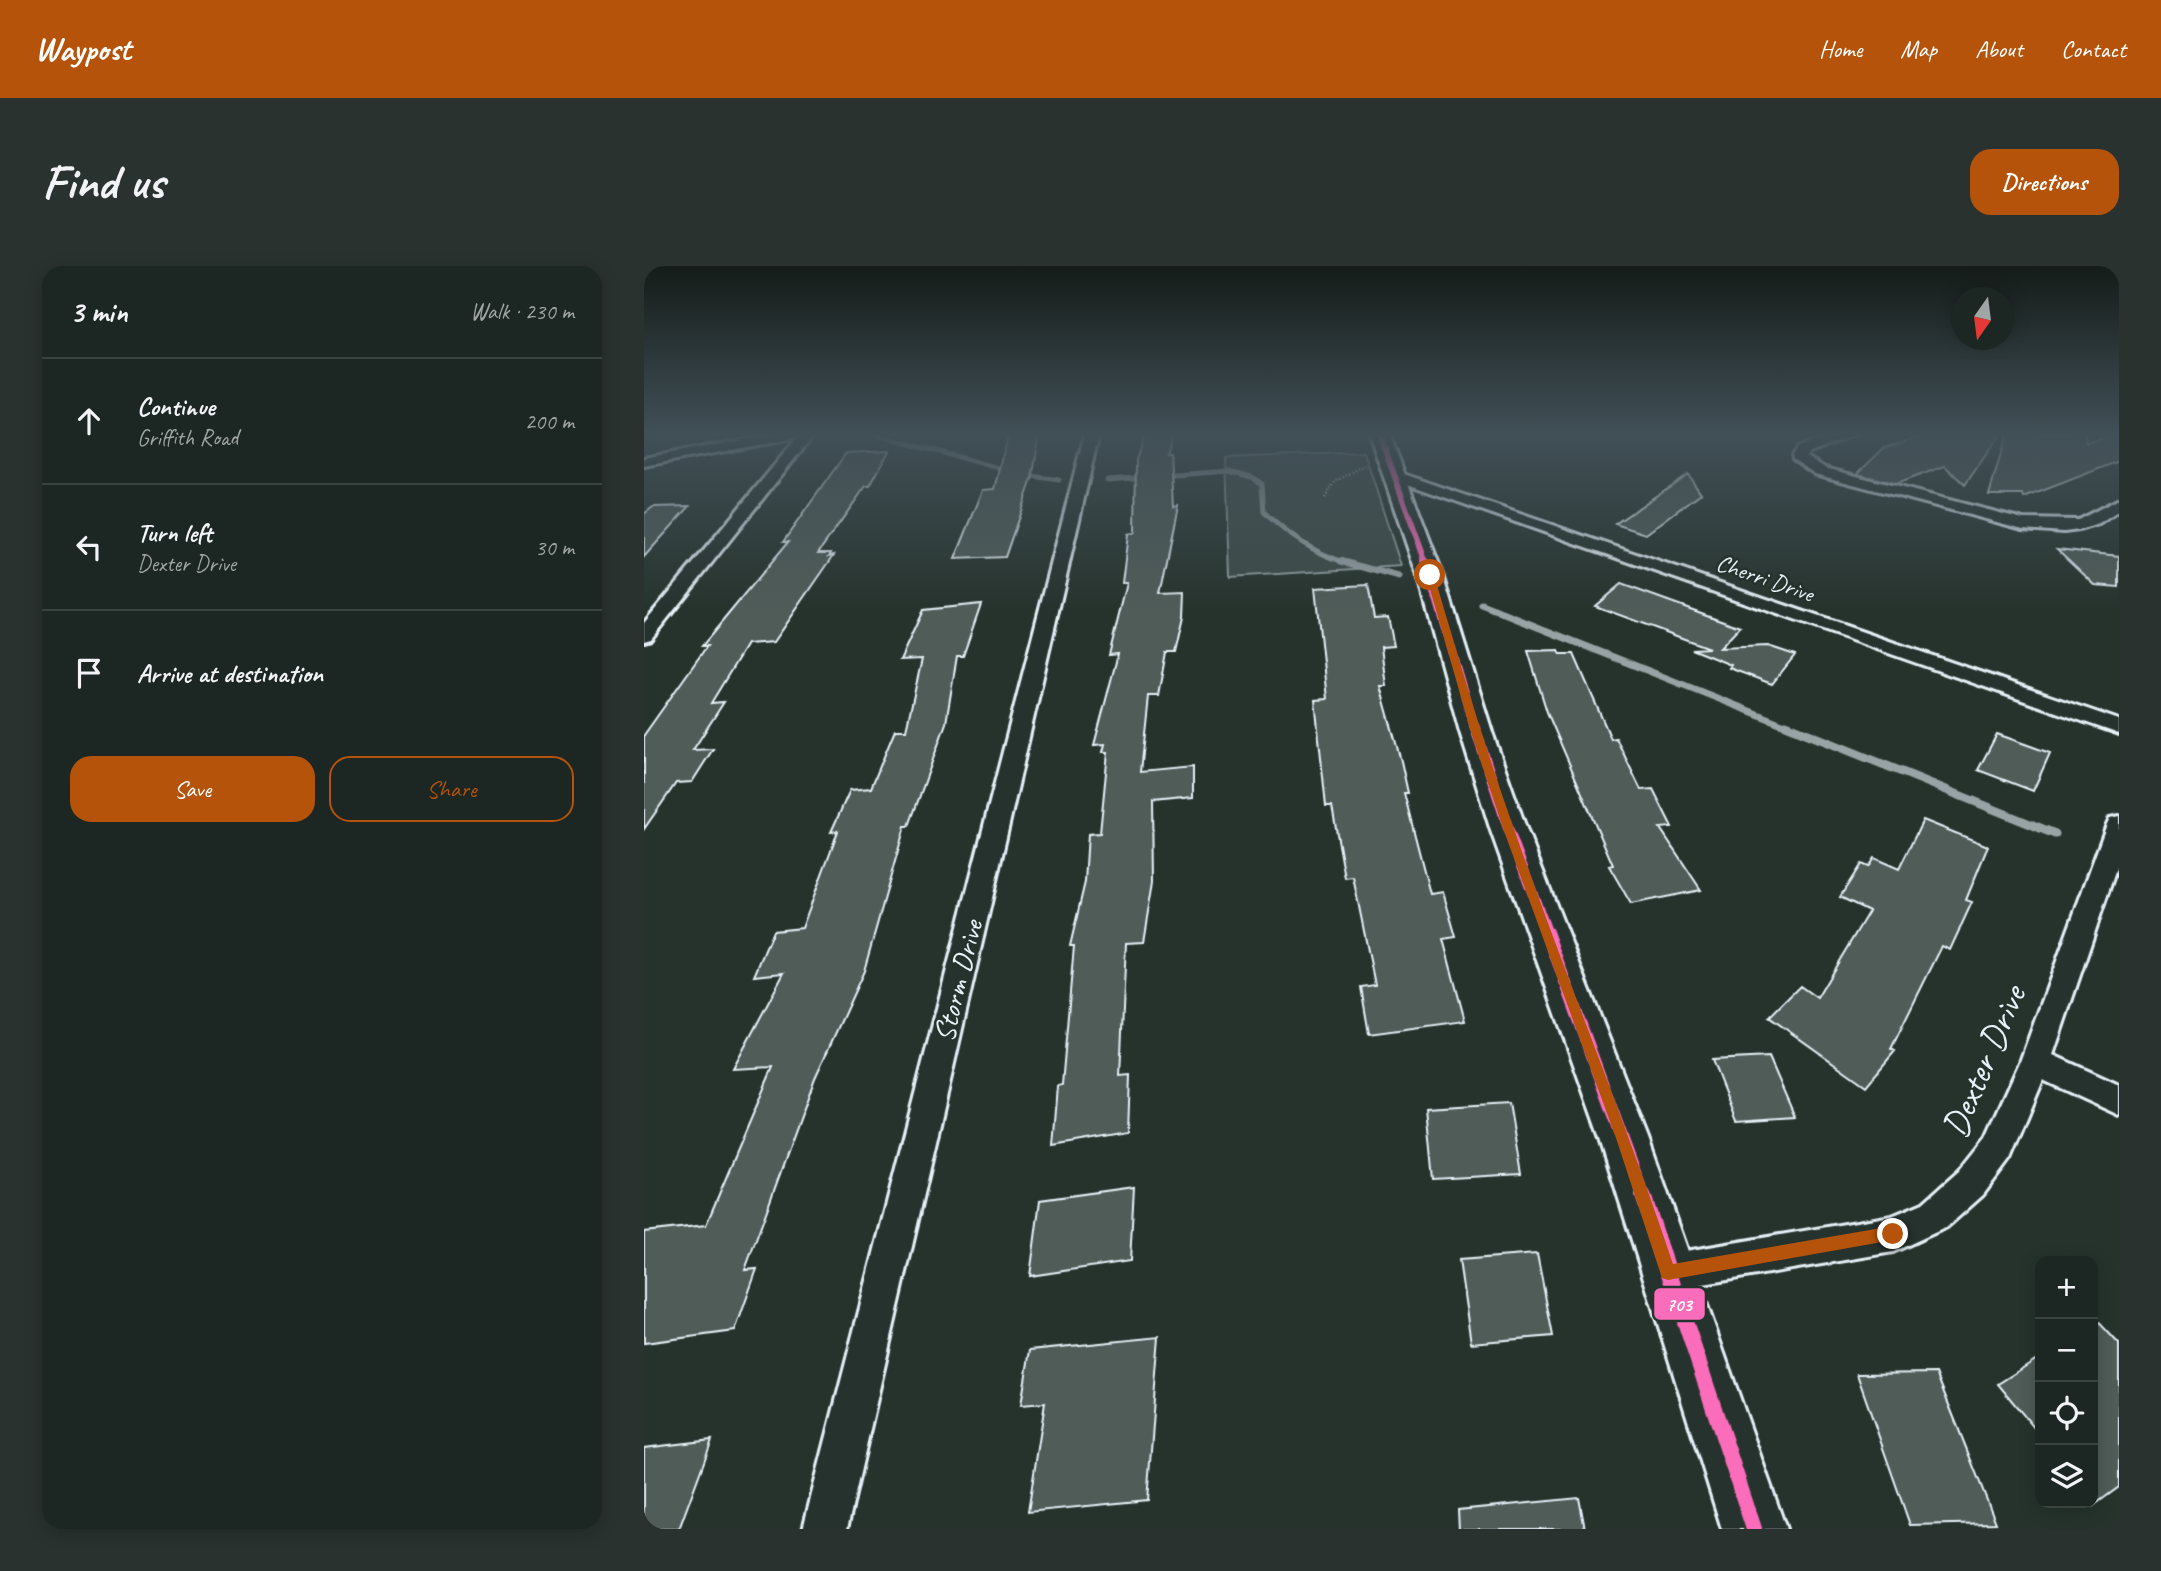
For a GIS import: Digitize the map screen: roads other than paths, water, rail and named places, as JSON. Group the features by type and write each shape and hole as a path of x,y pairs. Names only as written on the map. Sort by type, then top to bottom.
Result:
{"street":[{"path":"644,635 760,492"},
{"name":"Storm Drive","path":"825,1529 1078,492"},
{"path":"1400,492 1430,575 1476,732 1509,831 1623,1138 1754,1529"},
{"name":"Cherri Drive","path":"1483,492 2119,727"},
{"path":"1899,492 2004,520 2064,527 2099,523 2119,504"},
{"name":"Dexter Drive","path":"1668,1272 1893,1234 1936,1215 1971,1183 1998,1148 2035,1062 2119,824"},
{"path":"2035,1062 2119,1100"}],"waterway":[{"path":"1263,492 1264,512 1273,521 1313,549 1341,561"},
{"path":"1341,561 1399,577"},
{"path":"1341,561 1347,563"},
{"path":"1482,605 1790,727"},
{"path":"1786,725 2055,834"}]}
